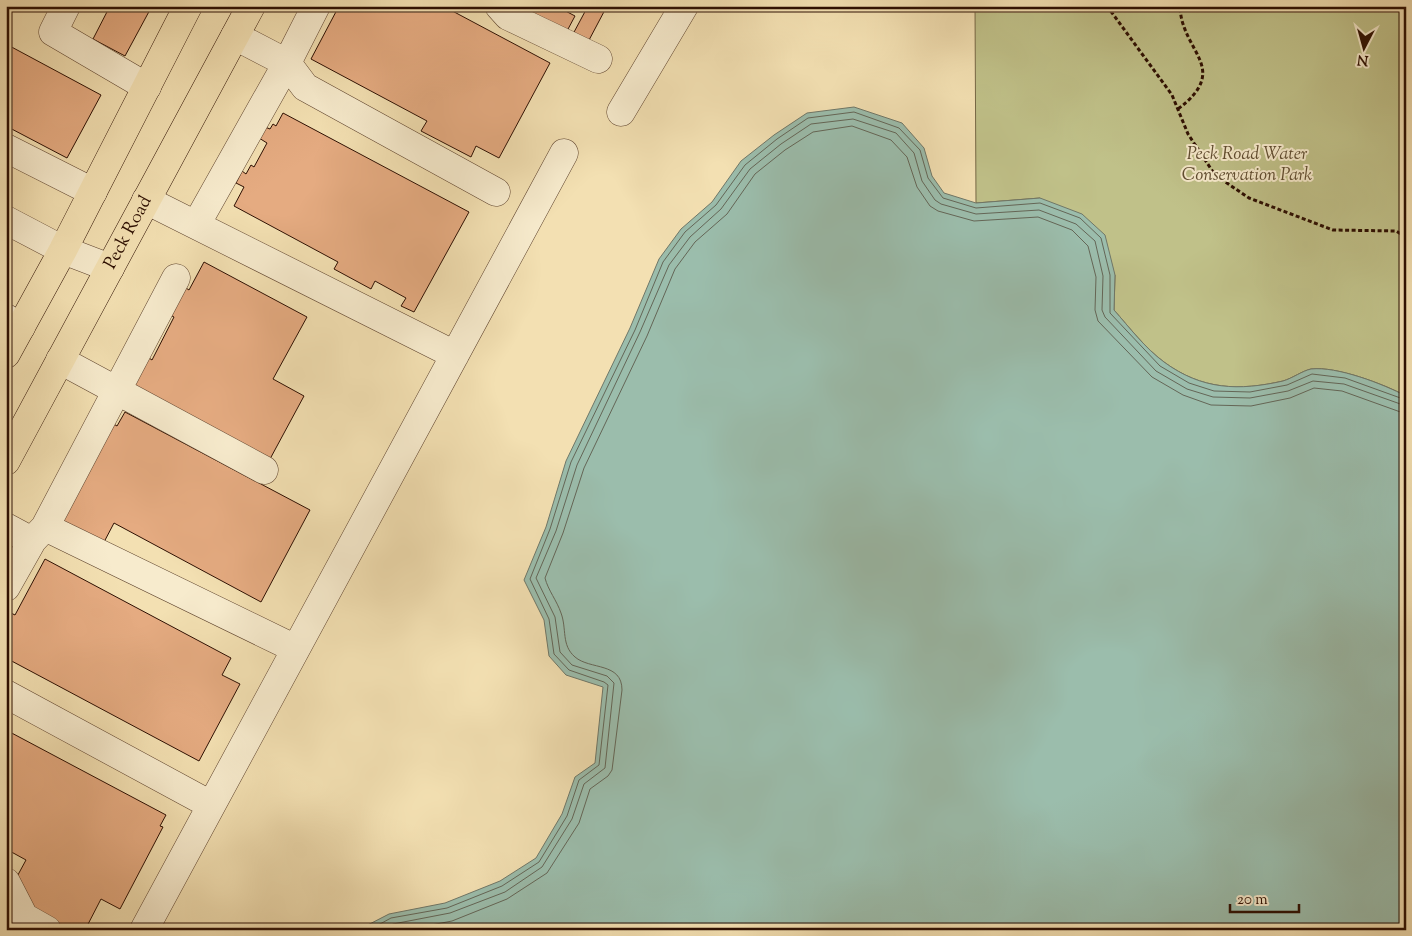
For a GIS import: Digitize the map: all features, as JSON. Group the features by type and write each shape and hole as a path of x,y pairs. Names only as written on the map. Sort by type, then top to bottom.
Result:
{"main road":[{"path":"6,354 14,322 63,250 188,6"},
{"name":"Peck Road","path":"6,461 251,6"}],"street":[{"path":"66,6 53,32 147,86"},
{"path":"196,226 287,63 316,6"},
{"path":"499,6 508,16 598,59"},
{"path":"621,112 684,6"},
{"path":"235,36 287,63 305,87 496,192"},
{"path":"6,148 93,192"},
{"path":"144,930 564,153"},
{"path":"146,200 455,355"},
{"path":"6,220 63,250 110,268"},
{"path":"6,587 39,534 176,278"},
{"path":"60,360 264,470"},
{"path":"6,527 39,534 296,648"},
{"path":"6,694 211,805"},
{"path":"6,882 24,917 47,930"}],"path":[{"path":"1108,6 1172,96 1188,134 1214,175 1249,198 1333,230 1396,231 1406,236"},
{"path":"1178,109 1200,90 1204,69 1180,16 1180,6"}],"green space":[{"name":"Peck Road Water Conservation Park","path":"975,6 1406,6 1406,396 1360,377 1333,370 1311,369 1283,381 1236,387 1221,386 1192,378 1164,362 1150,350 1114,310 1115,275 1040,198 976,203"}],"water":[{"path":"854,107 902,123 924,148 932,176 944,193 976,203 1040,198 1082,214 1105,235 1115,275 1114,310 1150,350 1178,371 1207,383 1236,387 1283,381 1311,369 1334,370 1385,386 1406,396 1406,930 358,930 389,914 445,903 500,881 536,858 562,814 575,777 595,763 603,687 566,675 549,656 544,620 524,580 546,527 566,461 630,328 659,259 681,229 712,202 741,161 774,135 807,113"}],"building":[{"path":"110,6 152,6 125,56 93,39"},
{"path":"339,6 443,6 550,63 499,158 476,146 471,157 421,131 427,121 311,59"},
{"path":"532,6 556,6 575,16 567,31 529,11"},
{"path":"588,6 607,6 588,42 573,34"},
{"path":"6,44 101,95 67,158 6,126"},
{"path":"283,113 469,212 414,312 401,306 406,298 375,281 371,289 334,269 338,262 234,206 244,187 236,183 242,171 246,174 251,165 254,167 267,143 259,138 265,127 270,129 273,124 276,126"},
{"path":"204,262 307,317 273,379 304,396 270,459 131,384 146,356 152,360 174,317 168,314 183,286 189,290"},
{"path":"125,412 310,510 261,602 114,523 103,544 60,519 112,423 117,426"},
{"path":"45,559 231,658 222,675 240,684 199,761 6,658 6,618 9,612 15,615"},
{"path":"6,730 166,815 160,826 163,827 120,909 101,899 85,930 66,930 32,912 13,884 26,860 6,849"},
{"path":"6,921 22,930 6,930"}]}
